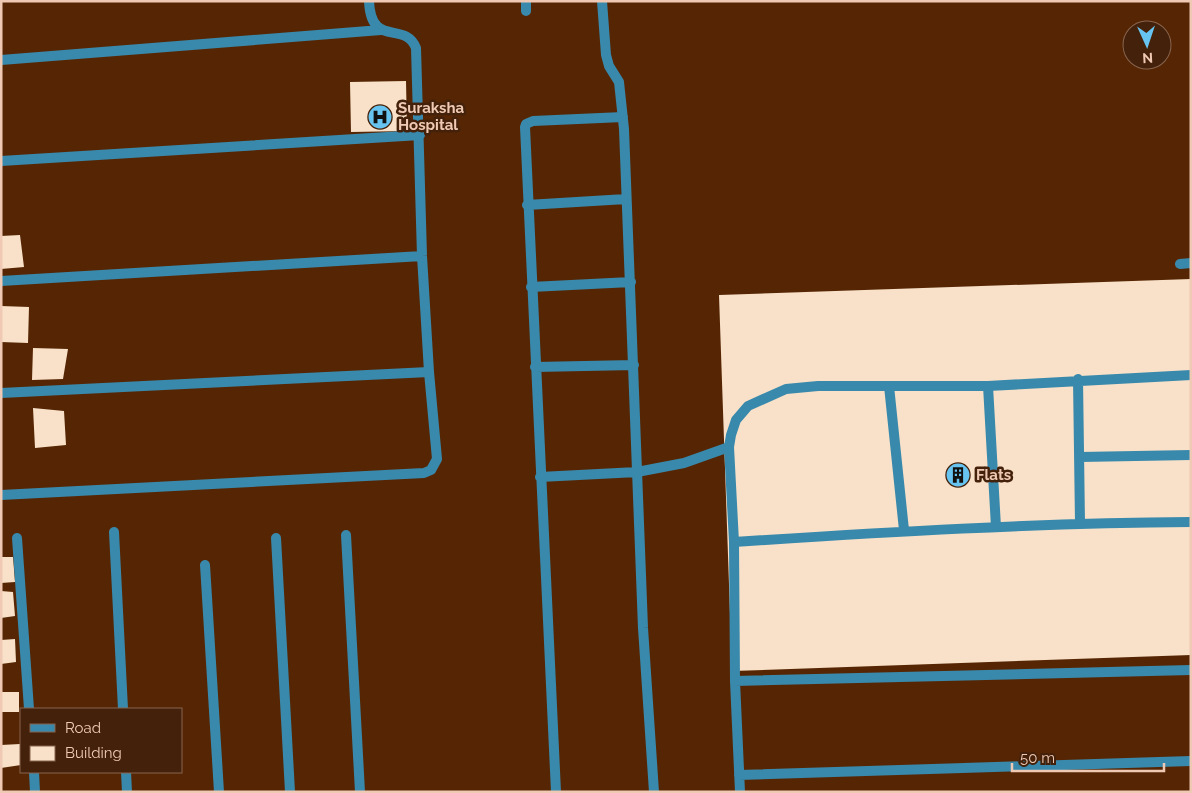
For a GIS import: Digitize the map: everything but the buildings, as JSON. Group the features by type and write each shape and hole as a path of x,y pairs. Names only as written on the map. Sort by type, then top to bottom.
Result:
{"street":[{"path":"369,1 371,19 381,30"},
{"path":"602,1 606,55 609,66 619,82 623,117 631,282 643,628 654,792"},
{"path":"1,60 381,30 406,36 414,42 416,48 420,135 422,256 429,372 437,459 431,470 424,473 1,495"},
{"path":"556,792 535,367 526,124 533,120 623,117"},
{"path":"1,162 420,135"},
{"path":"528,205 626,199"},
{"path":"1,281 422,256"},
{"path":"1180,264 1191,263"},
{"path":"532,287 631,282"},
{"path":"535,367 634,365"},
{"path":"1,393 429,372"},
{"path":"740,792 735,681 734,542 730,447 731,435 736,420 748,406 786,390 818,386 988,386 1078,379 1191,375"},
{"path":"1078,379 1080,523"},
{"path":"889,386 904,530"},
{"path":"988,386 996,527"},
{"path":"540,477 637,472 684,463 730,447"},
{"path":"1080,458 1191,455"},
{"path":"734,542 904,530 1080,523 1191,522"},
{"path":"114,532 123,708"},
{"path":"346,535 360,792"},
{"path":"17,538 29,708"},
{"path":"276,538 290,792"},
{"path":"205,565 219,792"},
{"path":"735,681 1191,670"},
{"path":"739,775 1191,761"},
{"path":"34,773 35,792"},
{"path":"126,773 127,792"}],"place":[{"name":"Suraksha Hospital","path":"380,117"},
{"name":"Flats","path":"958,475"}]}
